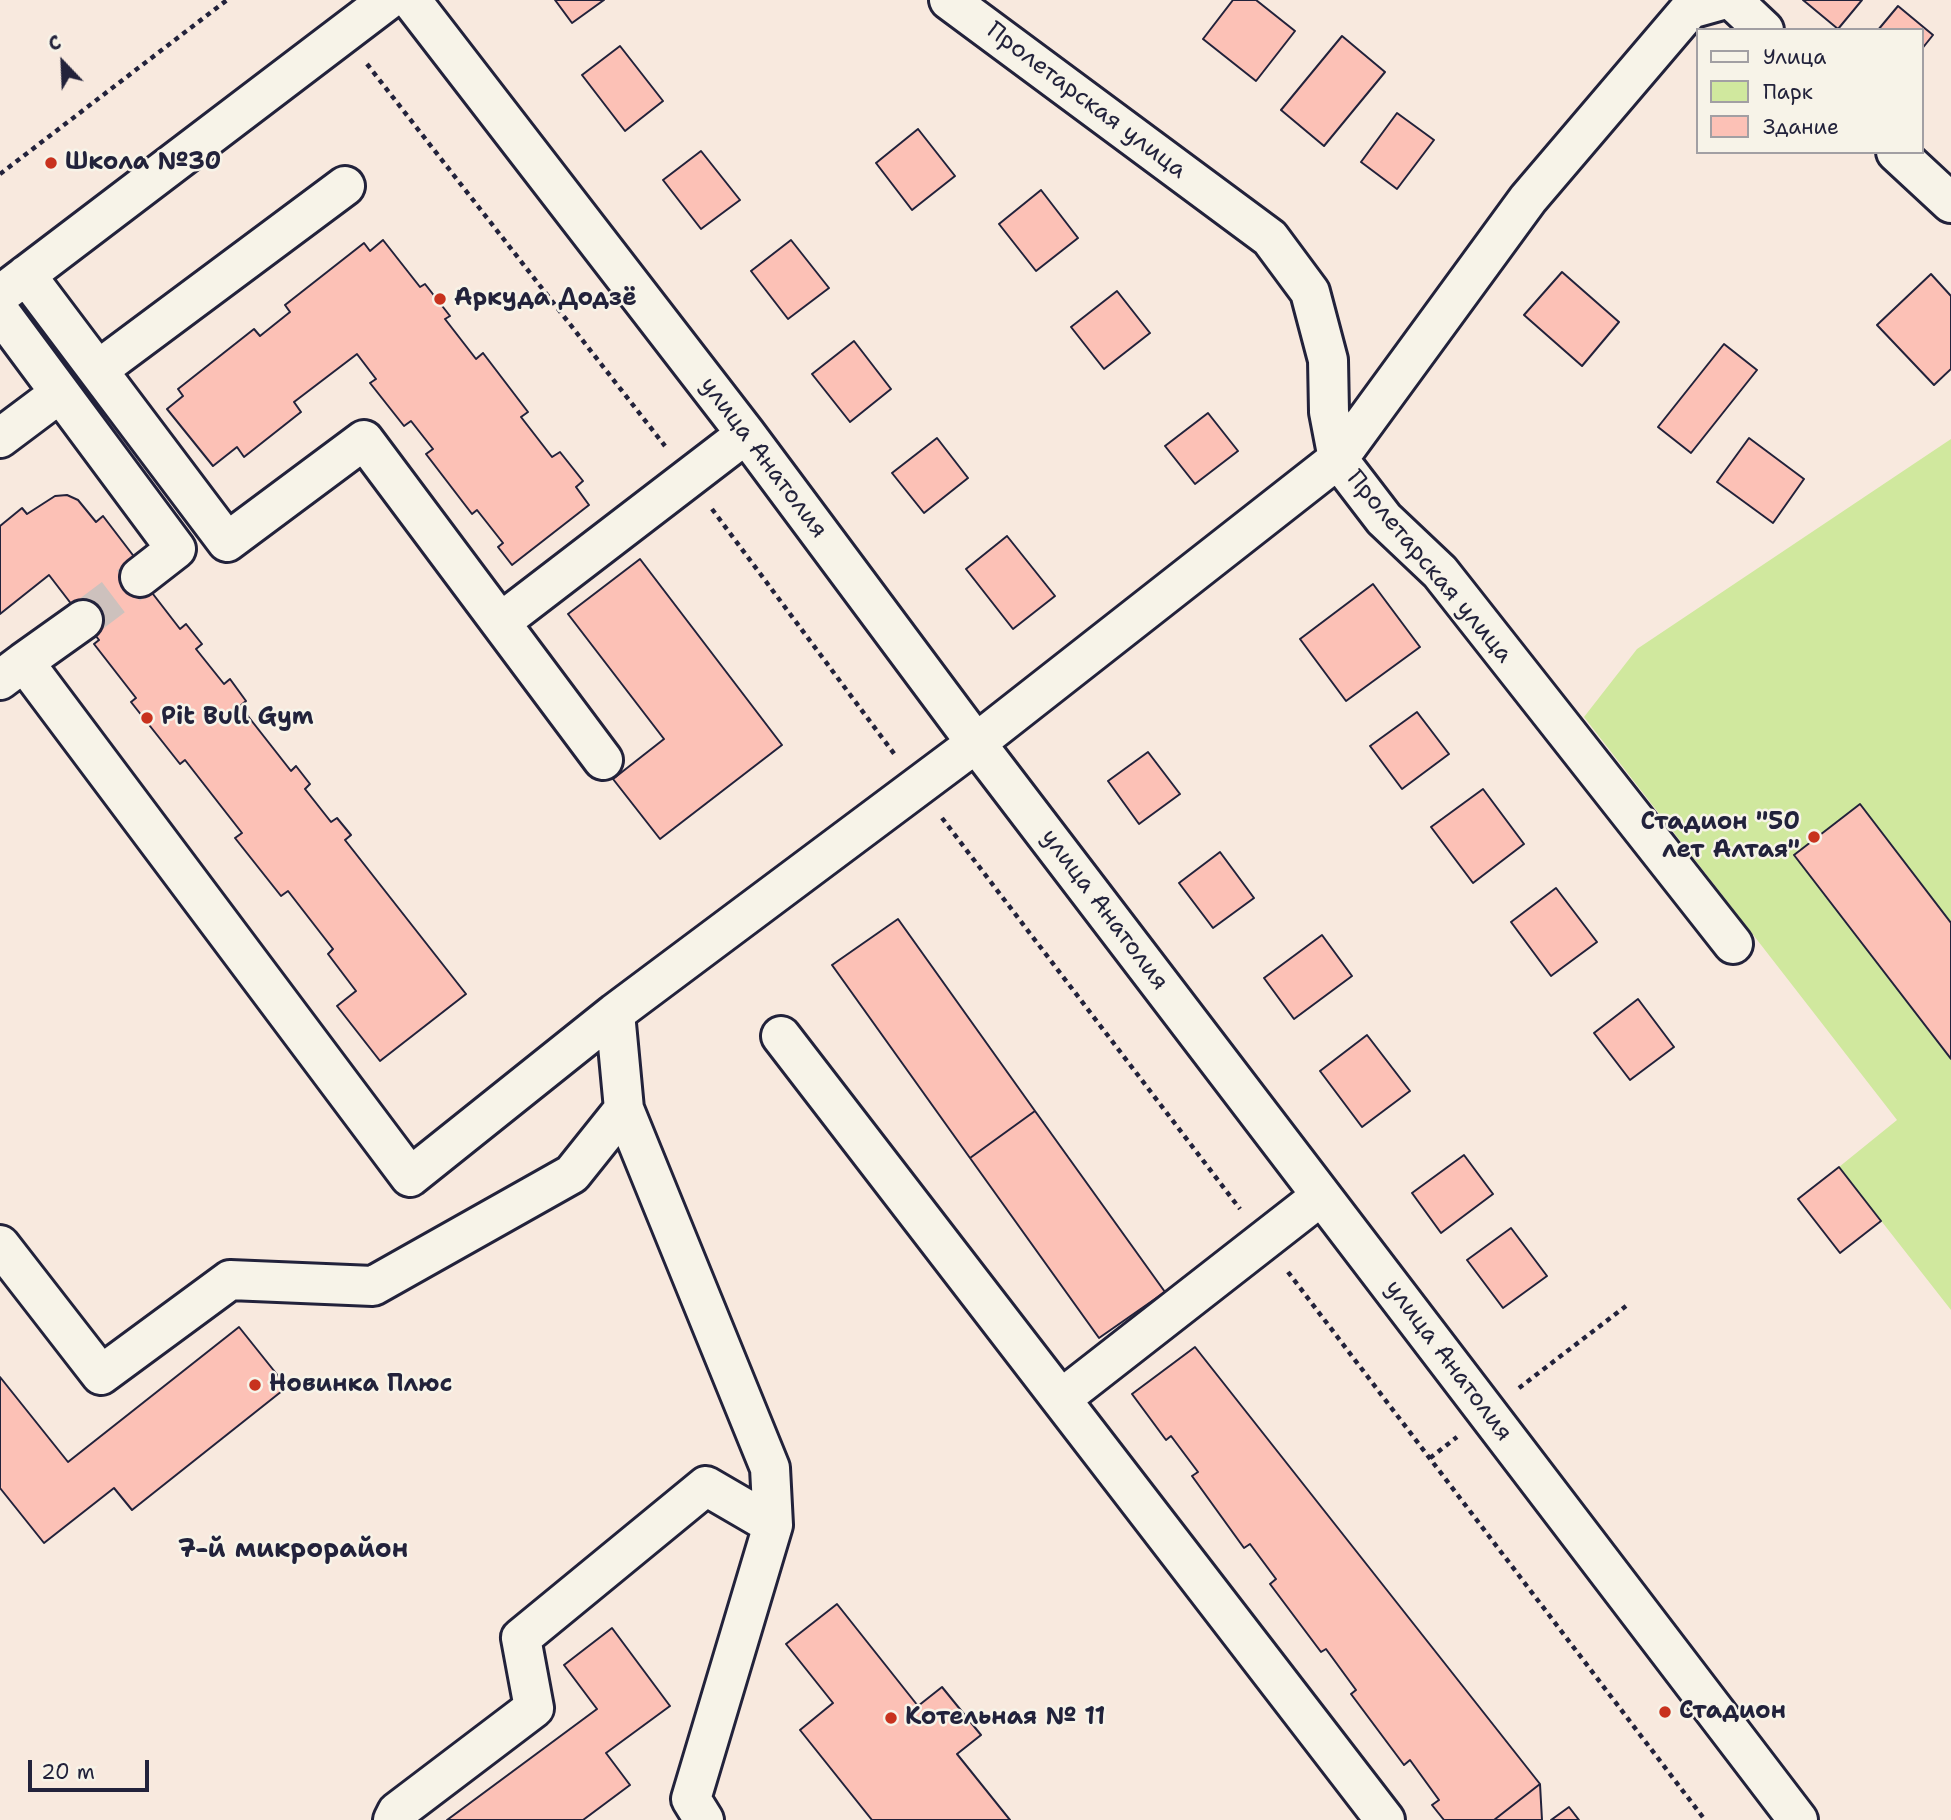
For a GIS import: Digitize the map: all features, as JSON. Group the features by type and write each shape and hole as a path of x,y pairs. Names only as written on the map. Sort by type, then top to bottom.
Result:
{"street":[{"path":"387,0 13,285 98,370 227,542 364,440 603,760"},
{"name":"улица Анатолия","path":"411,0 746,434 976,743 1798,1820"},
{"name":"Пролетарская улица","path":"949,0 1270,238 1310,292 1328,360 1329,412 1338,458 1384,519 1440,572 1733,944"},
{"path":"83,620 12,671 410,1177 615,1013 919,787 1338,458 1528,199 1690,9 1722,0"},
{"path":"1732,0 1762,28"},
{"path":"1898,154 1951,203"},
{"path":"98,370 345,186"},
{"path":"0,312 176,549 140,577"},
{"path":"0,439 61,393"},
{"path":"501,622 746,434"},
{"path":"615,1013 624,1109 770,1468 773,1525 691,1799 705,1820"},
{"path":"782,1036 1385,1820"},
{"path":"0,1245 101,1375 230,1280 373,1286 572,1174 624,1109"},
{"path":"1061,1399 1321,1196"},
{"path":"393,1820 397,1812 534,1708 521,1638 706,1486 773,1525"}],"path":[{"path":"0,174 227,0"},
{"path":"343,34 689,478 919,787 1705,1820"},
{"path":"1430,1458 1626,1306"}],"green space":[{"name":"Стадион \"50 лет Алтая\"","path":"1951,439 1951,1310 1839,1167 1897,1120 1584,717 1637,649"}],"building":[{"path":"555,0 604,0 572,23"},
{"path":"1233,0 1256,0 1295,31 1256,81 1203,39"},
{"path":"1803,0 1862,0 1837,28"},
{"path":"1898,6 1933,35 1923,48 1923,28 1880,28"},
{"path":"1342,36 1385,72 1324,146 1281,110"},
{"path":"620,46 663,101 625,131 582,75"},
{"path":"1397,113 1434,140 1397,189 1361,162"},
{"path":"918,129 955,176 912,210 876,163"},
{"path":"701,151 740,200 701,229 663,180"},
{"path":"1041,190 1078,238 1036,271 999,224"},
{"path":"383,240 420,287 425,284 450,316 445,319 476,359 483,353 528,412 521,417 552,457 560,452 583,481 576,487 589,505 512,565 498,547 503,543 477,510 472,514 426,454 433,449 411,421 404,426 370,383 376,379 357,354 294,402 301,412 244,457 237,447 213,466 167,409 183,396 178,389 254,329 260,336 290,312 285,305 364,243 370,251"},
{"path":"791,240 829,288 788,319 751,271"},
{"path":"1562,272 1619,322 1582,366 1524,315"},
{"path":"1931,274 1951,296 1951,369 1934,385 1877,325"},
{"path":"1117,291 1150,333 1104,369 1071,327"},
{"path":"854,341 891,389 850,422 812,374"},
{"path":"1724,344 1757,370 1691,453 1658,427"},
{"path":"1208,413 1238,451 1195,484 1165,446"},
{"path":"937,438 968,478 924,513 892,473"},
{"path":"1749,438 1804,479 1773,523 1717,482"},
{"path":"67,495 78,500 96,522 103,516 142,567 136,572 180,629 186,624 202,644 196,649 224,684 230,679 246,701 240,706 291,771 296,766 310,784 305,789 331,822 337,818 351,835 345,840 466,994 380,1061 337,1006 356,991 328,954 333,949 288,891 281,896 235,838 242,833 185,760 180,764 131,702 136,698 94,644 99,640 49,575 0,614 0,526 22,508 27,514 55,496"},
{"path":"1007,536 1055,596 1013,629 966,569"},
{"path":"640,559 782,745 660,839 613,779 664,739 568,614"},
{"path":"1373,584 1420,647 1346,701 1300,639"},
{"path":"1417,712 1449,754 1402,789 1370,746"},
{"path":"1148,752 1180,794 1139,824 1108,781"},
{"path":"1483,789 1524,844 1473,883 1431,827"},
{"path":"1860,804 1951,923 1951,1059 1794,855"},
{"path":"1220,852 1254,898 1213,928 1179,883"},
{"path":"1556,888 1597,942 1551,976 1511,922"},
{"path":"898,919 1035,1111 970,1158 832,965"},
{"path":"1322,935 1352,976 1294,1019 1264,978"},
{"path":"1638,999 1674,1047 1630,1080 1594,1033"},
{"path":"1367,1035 1410,1091 1362,1127 1320,1071"},
{"path":"1035,1111 1165,1292 1099,1338 970,1158"},
{"path":"1464,1155 1493,1194 1441,1233 1412,1193"},
{"path":"1839,1167 1881,1221 1840,1253 1798,1199"},
{"path":"1511,1228 1547,1276 1503,1308 1467,1260"},
{"path":"239,1327 287,1387 132,1510 114,1488 44,1543 0,1488 0,1377 68,1462"},
{"path":"1195,1347 1540,1784 1494,1820 1444,1820 1432,1805 1439,1800 1410,1760 1404,1765 1351,1694 1356,1690 1326,1649 1321,1652 1270,1584 1276,1579 1250,1544 1244,1548 1192,1476 1198,1472 1171,1436 1166,1440 1132,1394"},
{"name":"Котельная № 11","path":"837,1604 918,1706 942,1687 981,1735 957,1754 1010,1820 872,1820 800,1730 833,1703 786,1644"},
{"path":"612,1628 670,1706 606,1753 630,1785 583,1820 447,1820 597,1709 564,1665"},
{"path":"1540,1784 1542,1820 1494,1820"},
{"path":"1569,1807 1579,1820 1551,1820"}],"tunnel":[{"path":"83,620 140,577"}],"place":[{"name":"Школа №30","path":"51,163"},
{"name":"Аркуда Додзё","path":"440,299"},
{"name":"Pit Bull Gym","path":"147,718"},
{"name":"Стадион \"50 лет Алтая\"","path":"1814,837"},
{"name":"Новинка Плюс","path":"255,1385"},
{"name":"Стадион","path":"1665,1712"},
{"name":"Котельная № 11","path":"891,1718"}],"district":[{"name":"7-й микрорайон","path":"293,1550"}]}
